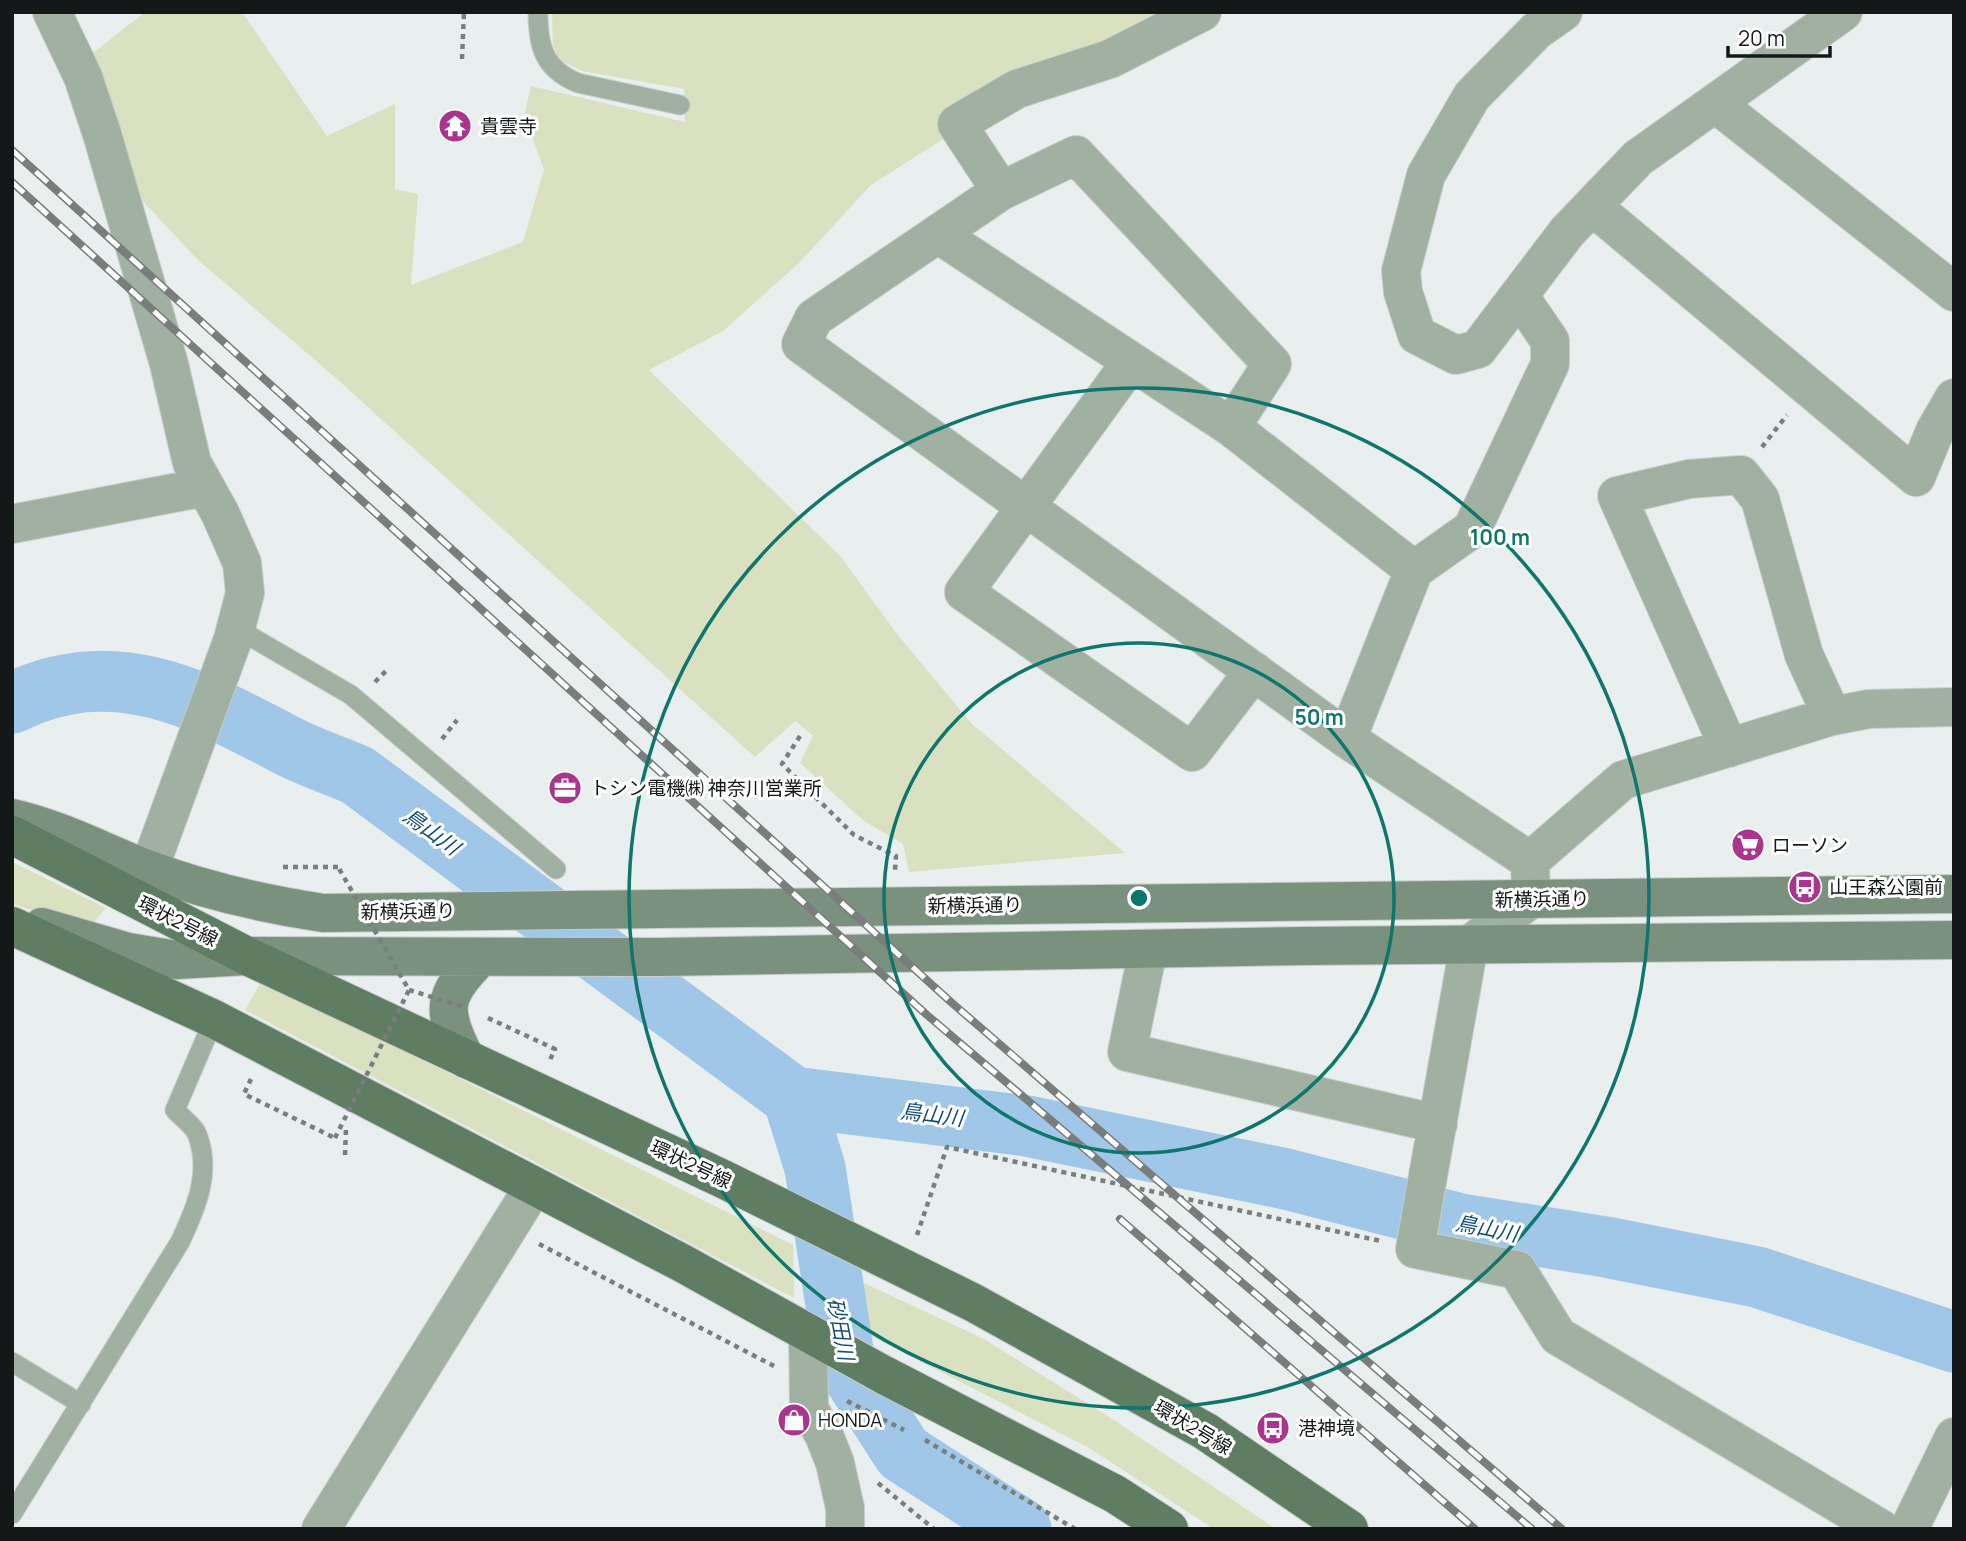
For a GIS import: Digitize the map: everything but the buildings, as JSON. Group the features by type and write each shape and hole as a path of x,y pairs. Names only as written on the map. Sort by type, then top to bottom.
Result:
{"main road":[{"name":"環状2号線","path":"12,835 247,956 773,1204 974,1303 1205,1432 1349,1529"},
{"path":"12,926 214,1018 682,1263 884,1375 1115,1494 1169,1529"}],"street":[{"path":"52,12 83,77 102,135 169,364 192,463 242,563 245,593 235,634 149,869"},
{"path":"1001,191 957,124 1017,89 1110,60 1202,12"},
{"path":"1563,12 1536,31 1472,96 1426,175 1401,271 1404,292 1418,335 1456,355 1478,349 1567,233 1638,158 1841,13"},
{"path":"1715,103 1954,292"},
{"path":"1231,427 1272,364 1076,155 1001,191 814,318 802,344 1347,738 1530,860"},
{"path":"1592,206 1916,477 1935,431 1954,398"},
{"path":"938,234 1231,427 1414,570"},
{"path":"1347,738 1414,570 1472,529 1550,364 1550,341 1520,297"},
{"path":"1131,362 964,592 1192,752 1254,671"},
{"path":"1729,748 1617,496 1689,479 1741,475 1760,499 1804,655 1832,716"},
{"path":"12,524 205,487"},
{"path":"1530,860 1623,780 1832,716 1869,709 1954,707"},
{"name":"新横浜通り","path":"12,818 52,827 149,869 278,906 323,913 1954,894"},
{"path":"1530,860 1531,899 1469,945 1419,1230 1517,1270 1558,1336 1881,1529"},
{"path":"12,918 128,952 177,960 247,956 660,957 1954,940"},
{"path":"1148,950 1127,1052 1438,1124"},
{"path":"466,1059 454,1036 447,1002 452,988 485,957"},
{"path":"321,1529 534,1186"},
{"path":"808,1334 809,1409 835,1463 845,1508 845,1529"},
{"path":"1909,1529 1954,1437"}],"lane":[{"path":"538,12 541,49 551,68 563,77 578,83 680,105"},
{"path":"235,634 351,695 556,869"},
{"path":"12,1514 180,1242 195,1208 205,1175 197,1133 174,1110 214,1018"},
{"path":"12,1362 80,1404"}],"path":[{"path":"462,59 464,12"},
{"path":"1741,475 1808,387"},
{"path":"800,736 782,764 854,835 896,856 893,906"},
{"path":"338,867 409,989 465,1007"},
{"path":"263,1085 251,1078 244,1094 335,1138 409,989"},
{"path":"335,1123 347,1129 345,1155"},
{"path":"905,1269 947,1147 1419,1230"},
{"path":"532,1240 781,1369"},
{"path":"839,1397 911,1433"},
{"path":"923,1439 1075,1529"}],"green space":[{"path":"145,12 242,12 327,136 395,104 395,189 418,194 411,285 523,242 544,169 524,116 531,86 685,122 684,89 582,71 559,60 553,46 552,12 1190,12 948,136 871,185 799,263 723,331 649,370 841,557 897,634 972,724 1125,853 909,872 903,844 864,821 800,763 813,736 795,721 755,757 328,371 197,259 138,196 93,53"},
{"path":"12,862 106,908 89,928 12,904"},
{"path":"262,980 793,1245 794,1298 245,1010"},
{"path":"864,1283 984,1339 1111,1418 1276,1529 1214,1529 1089,1448 867,1334"}],"waterway":[{"name":"鳥山川","path":"12,703 50,688 87,682 122,682 157,688 190,699 300,752 357,775 793,1097 1027,1126 1286,1179 1461,1224 1606,1247 1757,1277 1954,1342"},
{"name":"砂田川","path":"793,1097 815,1168 845,1363 903,1453 1021,1529"}],"railway":[{"path":"12,150 952,1003 1562,1529"},
{"path":"12,182 927,1015 1532,1529"},
{"path":"1120,1219 1475,1529"}],"place":[{"name":"貴雲寺","path":"455,126"},
{"name":"トシン電機㈱ 神奈川営業所","path":"565,788"},
{"name":"ローソン","path":"1748,845"},
{"name":"山王森公園前","path":"1805,887"},
{"name":"HONDA","path":"794,1420"},
{"name":"港神境","path":"1273,1428"}]}
